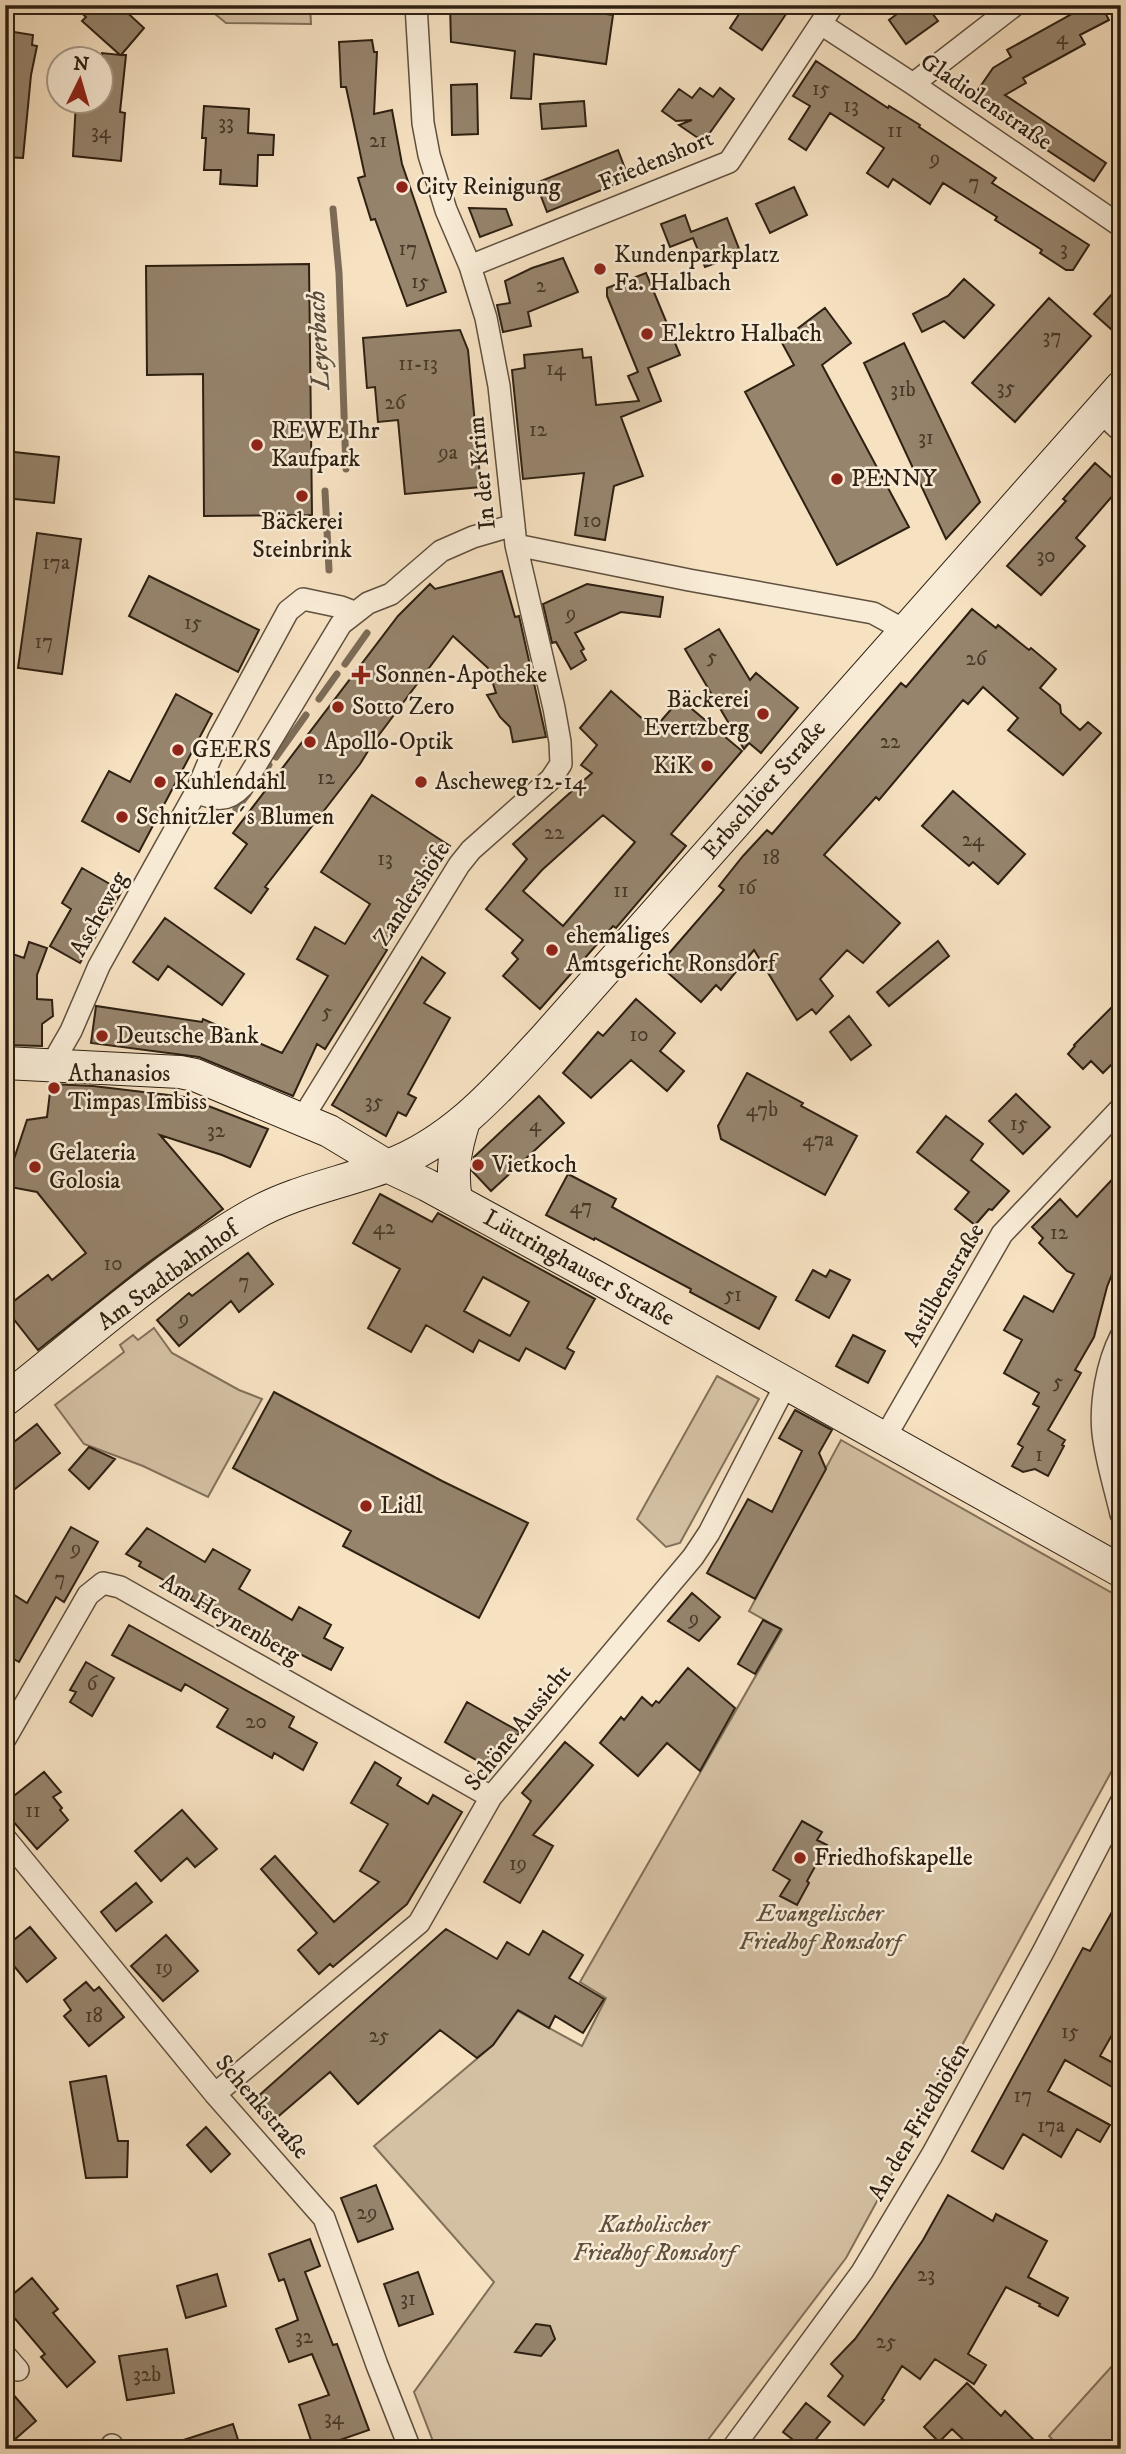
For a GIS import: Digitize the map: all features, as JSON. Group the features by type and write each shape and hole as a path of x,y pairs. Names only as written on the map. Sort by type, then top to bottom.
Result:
{"main road":[{"name":"Erbschlöer Straße","path":"387,1166 429,1146 464,1121 547,1037 906,631 1110,421 1121,387"},
{"name":"Lüttringhauser Straße","path":"5,1063 195,1075 302,1119 456,1200 884,1439 1119,1565"},
{"path":"456,1200 453,1165 455,1147 464,1121"},
{"name":"Am Stadtbahnhof","path":"5,1400 198,1247 261,1210 300,1193 387,1166"}],"street":[{"name":"In der Krim","path":"416,5 423,123 429,155 446,210 470,266 486,318 499,386 515,535 689,580 873,613 906,631"},
{"name":"Friedenshort","path":"470,266 729,162 833,5"},
{"path":"913,84 1015,5"},
{"name":"Gladiolenstraße","path":"821,24 1121,226"},
{"path":"196,792 223,799 234,795 243,786 341,624 354,612 391,594 441,551 472,537 515,535"},
{"name":"Zandershöfe","path":"302,1119 459,865 471,850 551,779 561,764 554,708 515,535"},
{"name":"Ascheweg","path":"52,1064 71,1031 99,966 196,792 219,738 288,611 303,599 354,612"},
{"name":"Astilbenstraße","path":"884,1439 1002,1234 1121,1108"},
{"path":"1121,1336 1115,1346 1105,1392 1103,1432 1121,1514"},
{"name":"Schöne Aussicht","path":"215,2094 419,1923 491,1797 679,1577 693,1557 709,1533 786,1384"},
{"name":"Am Heynenberg","path":"5,1739 88,1595 103,1583 120,1587 491,1797"},
{"name":"An den Friedhöfen","path":"732,2449 862,2272 932,2155 1121,1802"},
{"name":"Schenkstraße","path":"5,1838 215,2094 324,2218 410,2449"}],"green space":[{"path":"204,5 310,5 311,24 226,23"},
{"path":"154,1328 172,1353 239,1390 262,1399 208,1497 143,1466 84,1444 55,1405 124,1352 120,1345 133,1335 138,1340"},
{"path":"717,1376 759,1399 680,1543 666,1547 637,1519"},
{"name":"Evangelischer Friedhof Ronsdorf","path":"841,1440 1121,1598 1121,1754 846,2258 701,2449 436,2449 414,2392 494,2282 374,2146 493,2045 518,2011 582,2046 606,1998 580,1982 782,1630 749,1611"},
{"path":"1121,2356 1121,2449 1061,2449 1049,2436"}],"building":[{"path":"73,5 119,5 144,28 121,55 126,55 120,112 125,113 121,161 73,156 75,116 116,116 116,55 120,55 116,51 116,46 110,46 82,21 86,17"},
{"path":"450,5 594,5 593,12 613,15 606,64 534,54 531,99 511,98 515,51 451,42"},
{"path":"745,5 792,5 762,50 730,28"},
{"path":"909,5 926,5 938,21 906,44 889,20"},
{"path":"1088,5 1101,5 1109,20 1080,35 1085,44 1023,78 1026,83 1005,95 1106,163 1094,181 971,100 993,68 1011,57 1007,50"},
{"path":"14,32 33,35 32,45 37,46 31,75 23,158 5,157 5,119"},
{"path":"372,40 374,52 377,52 374,114 392,110 402,164 446,292 407,306 375,219 371,220 358,178 365,176 346,87 341,87 339,42"},
{"path":"816,61 888,108 889,106 920,125 919,127 996,178 992,183 1089,245 1073,270 1066,270 1040,253 1042,250 995,220 997,217 943,183 930,204 893,179 888,187 867,173 884,148 830,113 806,150 789,139 810,106 793,96"},
{"path":"477,84 478,134 452,135 451,85"},
{"path":"700,88 713,97 720,88 734,99 709,134 698,138 679,125 692,120 676,121 662,111 679,89 692,98"},
{"path":"584,101 586,126 542,129 540,104"},
{"path":"204,106 249,109 248,133 274,135 273,155 258,155 257,186 220,184 221,170 204,170"},
{"path":"618,150 629,179 547,212 536,183"},
{"path":"794,187 807,215 770,233 756,204"},
{"path":"469,208 506,209 512,225 480,237"},
{"path":"685,215 691,232 727,218 741,254 705,267 693,238 670,247 661,224"},
{"path":"563,258 578,292 528,312 531,326 503,332 497,305 510,303 505,281 532,268"},
{"name":"REWE Ihr Kaufpark","path":"309,264 312,515 204,516 203,374 147,375 146,266"},
{"path":"646,273 680,355 648,368 661,401 621,417 643,476 614,486 605,540 575,535 584,473 523,479 512,370 525,368 524,355 582,349 583,358 591,357 596,405 639,401 628,376 638,372 607,296 607,288"},
{"path":"964,279 994,305 964,338 944,321 922,332 913,314 948,296"},
{"path":"1121,284 1121,338 1094,314"},
{"path":"1049,298 1091,336 1015,422 972,383"},
{"name":"PENNY","path":"825,308 851,343 822,365 909,527 837,565 745,392 794,365 781,341"},
{"path":"460,330 468,350 481,487 405,494 398,420 378,422 375,387 367,388 363,338"},
{"path":"904,343 980,502 946,539 864,363"},
{"path":"5,451 59,457 54,503 5,498"},
{"path":"1095,463 1121,486 1076,538 1085,546 1041,595 1007,566 1066,501 1063,499"},
{"path":"37,533 81,539 62,674 18,668"},
{"path":"502,571 515,617 519,616 546,737 513,742 510,727 500,717 487,695 496,693 488,668 453,636 360,764 265,887 268,889 251,913 215,888 247,844 233,833 398,616 430,584 435,589"},
{"path":"149,576 259,630 238,672 129,616"},
{"path":"587,584 663,597 660,617 621,612 575,633 584,649 581,651 586,660 571,669 556,642 552,643 543,604"},
{"path":"972,609 996,628 998,625 1029,650 1031,648 1056,669 1040,688 1060,705 1061,713 1080,730 1088,722 1101,733 1063,775 1008,730 1018,718 983,687 968,704 963,700 879,800 876,797 824,855 900,923 863,963 847,950 820,979 833,996 816,1014 812,1009 797,1020 754,950 721,990 716,985 701,1002 659,965 724,890 719,886 743,856 767,830 772,834 901,683 906,687"},
{"path":"719,629 750,680 756,673 798,708 761,753 749,743 744,749 685,649"},
{"path":"611,691 654,729 680,699 742,751 671,834 686,846 616,928 613,926 540,1009 503,976 518,959 512,953 523,940 486,909 527,859 513,844 592,773 581,765 597,745 580,728","holes":["603,815 635,842 563,926 523,891 542,870"]},
{"path":"176,694 212,714 139,852 82,821 109,771 130,782"},
{"path":"953,791 1025,854 998,884 973,862 969,866 922,826"},
{"path":"372,795 450,846 383,947 387,950 325,1049 317,1044 293,1096 199,1057 91,1043 96,1006 202,1022 203,1019 282,1053 328,976 297,959 315,927 345,944 370,904 321,872"},
{"path":"82,868 122,891 80,963 50,946 71,909 62,903"},
{"path":"165,918 244,974 222,1005 168,966 158,980 133,962"},
{"path":"938,941 949,956 889,1006 877,992"},
{"path":"29,942 47,948 37,975 37,999 52,1000 53,1016 42,1024 42,1046 5,1045 5,989 10,953 24,958"},
{"path":"422,957 445,973 424,1003 450,1018 408,1094 416,1098 406,1116 398,1112 386,1136 332,1105"},
{"path":"1121,998 1121,1055 1103,1073 1091,1061 1083,1069 1068,1054"},
{"path":"636,999 675,1033 660,1051 684,1071 667,1091 631,1060 591,1098 563,1073 598,1032 603,1036"},
{"path":"849,1016 871,1045 851,1060 830,1032"},
{"path":"747,1073 857,1136 825,1195 721,1139 718,1126"},
{"path":"51,1084 185,1097 268,1129 250,1167 160,1135 223,1209 145,1265 38,1350 5,1308 48,1275 52,1280 86,1253 37,1192 5,1186 27,1120 47,1117"},
{"path":"1016,1094 1050,1127 1023,1154 989,1121"},
{"path":"539,1096 564,1123 491,1191 472,1171 474,1157"},
{"path":"946,1116 983,1144 971,1160 1009,1191 975,1225 955,1209 969,1192 917,1152"},
{"path":"1121,1170 1121,1251 1107,1287 1094,1337 1075,1370 1081,1373 1048,1430 1065,1440 1062,1445 1064,1446 1048,1476 1035,1469 1023,1472 1012,1466 1023,1447 1018,1444 1039,1407 1033,1404 1039,1393 1004,1373 1022,1340 1004,1330 1024,1296 1053,1312 1074,1274 1067,1271 1039,1243 1043,1238 1032,1227 1060,1199 1077,1217"},
{"path":"568,1174 616,1199 612,1207 776,1297 759,1329 690,1292 691,1289 546,1215"},
{"path":"380,1194 432,1222 438,1213 595,1299 567,1348 574,1352 565,1369 526,1348 519,1361 479,1340 473,1352 426,1325 411,1352 368,1328 400,1269 353,1243","holes":["483,1277 529,1302 510,1336 464,1311"]},
{"path":"248,1253 273,1284 239,1312 231,1301 179,1346 157,1320 189,1293 192,1296"},
{"path":"813,1270 826,1277 830,1270 850,1280 829,1318 796,1300"},
{"path":"853,1335 885,1351 868,1383 836,1366"},
{"name":"Lidl","path":"274,1392 528,1523 479,1618 343,1546 351,1531 233,1468"},
{"path":"795,1410 832,1430 819,1453 826,1469 755,1599 707,1573 748,1499 772,1512 802,1451 779,1438"},
{"path":"37,1424 60,1453 5,1497 5,1449"},
{"path":"89,1447 115,1459 89,1489 69,1470"},
{"path":"71,1527 98,1542 64,1602 56,1597 19,1662 5,1654 5,1603 11,1593 27,1603"},
{"path":"147,1528 205,1562 213,1549 250,1570 239,1589 292,1620 299,1607 331,1625 324,1638 343,1648 331,1670 263,1635 261,1638 218,1612 216,1614 190,1599 192,1596 139,1566 141,1562 126,1554"},
{"path":"692,1593 720,1617 699,1641 668,1621"},
{"path":"763,1620 781,1629 755,1674 738,1664"},
{"path":"129,1625 294,1717 289,1727 317,1743 303,1770 274,1753 272,1758 217,1727 228,1709 185,1684 181,1691 112,1655"},
{"path":"86,1662 114,1678 92,1716 70,1702 76,1692 70,1690"},
{"path":"688,1668 735,1708 700,1771 667,1743 638,1776 600,1743 621,1717 624,1720 642,1697 652,1706 656,1701 659,1703"},
{"path":"467,1702 520,1732 490,1768 445,1742"},
{"path":"565,1742 593,1765 533,1835 553,1846 520,1903 484,1882 531,1801 522,1793"},
{"path":"375,1762 401,1778 397,1785 428,1804 433,1795 462,1812 407,1904 333,1967 330,1964 319,1974 298,1950 317,1933 261,1869 275,1856 334,1922 379,1882 360,1871 388,1824 351,1803"},
{"path":"44,1772 61,1792 53,1797 68,1820 37,1849 5,1812 5,1803"},
{"path":"182,1810 217,1849 195,1867 187,1858 161,1881 135,1851"},
{"name":"Friedhofskapelle","path":"802,1821 822,1832 817,1840 827,1845 797,1905 780,1896 790,1880 773,1870"},
{"path":"136,1883 152,1902 116,1931 101,1912"},
{"path":"1121,1896 1121,2019 1100,2056 1121,2067 1121,2071 1112,2087 1065,2060 1048,2091 1110,2125 1100,2142 1077,2129 1061,2157 1023,2134 1003,2169 972,2151 1083,1948 1090,1951"},
{"path":"30,1927 56,1958 27,1982 5,1955 5,1947"},
{"path":"446,1929 497,1959 507,1942 529,1955 543,1931 583,1955 569,1978 604,1999 583,2033 555,2016 549,2028 518,2010 493,2045 477,2058 440,2030 358,2104 330,2072 274,2120 255,2099"},
{"path":"166,1935 198,1971 163,2001 131,1966"},
{"path":"86,1982 94,1991 99,1987 124,2017 89,2046 64,2016 71,2010 64,2000"},
{"path":"106,2076 118,2141 128,2141 127,2177 86,2178 70,2082"},
{"path":"206,2127 230,2154 211,2172 187,2145"},
{"path":"376,2185 393,2229 358,2242 341,2198"},
{"path":"948,2195 993,2221 996,2214 1047,2241 1028,2277 1068,2298 1058,2316 1006,2287 968,2354 986,2365 974,2384 935,2359 920,2379 902,2366 882,2399 884,2400 864,2425 828,2396 843,2376 831,2364 855,2339 873,2314 923,2240"},
{"path":"310,2239 320,2266 305,2272 333,2345 337,2344 369,2430 314,2449 299,2405 329,2395 312,2354 289,2362 276,2329 298,2320 284,2279 279,2281 269,2254"},
{"path":"418,2272 433,2314 399,2326 384,2284"},
{"path":"217,2274 226,2306 186,2318 177,2286"},
{"path":"32,2278 58,2309 53,2313 95,2362 67,2387 41,2357 45,2354 5,2307 5,2301"},
{"path":"536,2324 550,2326 555,2339 541,2356 515,2352"},
{"path":"167,2349 174,2393 127,2400 119,2356"},
{"path":"967,2383 1001,2416 1005,2411 1043,2449 973,2449 952,2429 939,2442 924,2427"},
{"path":"5,2385 36,2421 5,2448"},
{"path":"806,2403 830,2422 808,2449 783,2432"},
{"path":"233,2424 241,2449 169,2449 168,2445"}],"waterway":[{"name":"Leyerbach","path":"333,209 339,273 346,469"},
{"name":"Leyerbach","path":"325,491 329,570"},
{"name":"Leyerbach","path":"345,664 367,633"},
{"name":"Leyerbach","path":"319,699 337,674"},
{"name":"Leyerbach","path":"276,757 306,715"},
{"name":"Leyerbach","path":"257,781 269,765"},
{"name":"Leyerbach","path":"236,809 248,794"}],"place":[{"name":"City Reinigung","path":"402,187"},
{"name":"Kundenparkplatz Fa. Halbach","path":"600,269"},
{"name":"Elektro Halbach","path":"647,334"},
{"name":"REWE Ihr Kaufpark","path":"257,445"},
{"name":"PENNY","path":"837,479"},
{"name":"Bäckerei Steinbrink","path":"302,496"},
{"name":"Sonnen-Apotheke","path":"361,675"},
{"name":"Sotto Zero","path":"338,707"},
{"name":"Bäckerei Evertzberg","path":"763,714"},
{"name":"Apollo-Optik","path":"310,742"},
{"name":"GEERS","path":"178,750"},
{"name":"KiK","path":"707,766"},
{"name":"Kuhlendahl","path":"160,782"},
{"name":"Ascheweg 12-14","path":"421,782"},
{"name":"Schnitzler´s Blumen","path":"122,817"},
{"name":"ehemaliges Amtsgericht Ronsdorf","path":"552,950"},
{"name":"Deutsche Bank","path":"102,1036"},
{"name":"Athanasios Timpas Imbiss","path":"54,1088"},
{"name":"Vietkoch","path":"478,1165"},
{"name":"Gelateria Golosia","path":"35,1167"},
{"name":"Lidl","path":"366,1506"},
{"name":"Friedhofskapelle","path":"800,1858"}],"park label":[{"name":"Katholischer Friedhof Ronsdorf","path":"654,2239"}]}
